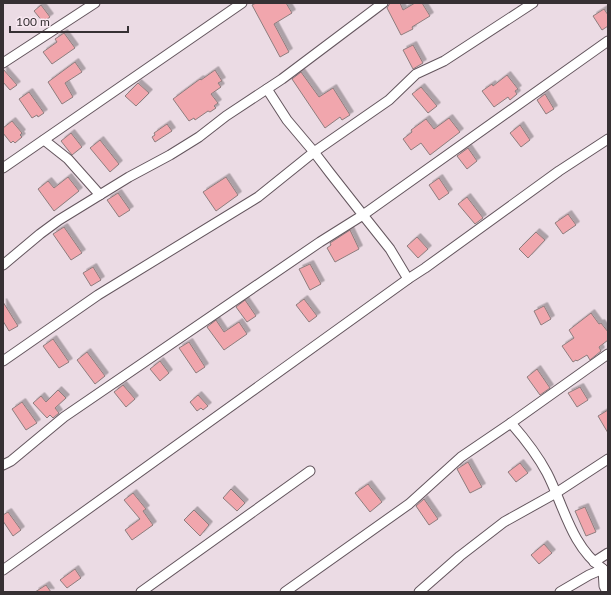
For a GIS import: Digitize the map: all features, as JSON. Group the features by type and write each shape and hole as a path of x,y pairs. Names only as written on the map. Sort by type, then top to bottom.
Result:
{"street":[{"path":"3,63 95,3"},
{"path":"3,168 242,3"},
{"path":"3,264 59,220 198,137 267,89 383,3"},
{"path":"3,360 98,295 258,197 314,152 389,100 416,74 444,61 534,3"},
{"path":"3,465 11,461 64,417 320,242 391,196 472,136 608,41"},
{"path":"267,89 287,120 390,249 408,278"},
{"path":"3,570 408,278 425,268 559,171 608,139"},
{"path":"44,140 73,164 100,195"},
{"path":"285,592 409,504 461,457 608,354"},
{"path":"511,423 533,450 547,473 576,539 594,562 603,569 604,586 607,592"},
{"path":"419,592 460,556 504,522 556,493 608,459"},
{"path":"141,592 310,470"},
{"path":"594,562 608,553"},
{"path":"560,592 589,575 603,569"}],"building":[{"path":"256,3 286,3 292,13 274,24 289,52 280,57 252,5"},
{"path":"390,3 400,3 403,10 415,3 422,3 430,16 412,27 413,29 401,35 387,8"},
{"path":"41,5 50,17 43,22 34,11"},
{"path":"604,9 608,15 608,26 602,30 593,16"},
{"path":"64,33 75,48 52,64 43,52 57,42 55,39"},
{"path":"413,45 423,63 413,69 403,50"},
{"path":"75,62 82,72 65,83 73,97 62,104 48,82"},
{"path":"3,69 17,85 10,90 3,82"},
{"path":"215,70 222,81 218,83 221,87 211,94 218,103 214,106 216,108 210,112 208,111 195,120 194,118 189,121 173,99"},
{"path":"301,72 319,97 333,88 350,115 342,120 340,117 325,128 292,79"},
{"path":"507,75 518,89 515,91 517,94 510,100 508,97 494,107 482,91 492,84 493,86"},
{"path":"138,83 149,93 136,106 125,96"},
{"path":"421,87 437,106 428,113 412,94"},
{"path":"29,92 44,113 38,117 37,115 32,118 19,99"},
{"path":"545,94 554,109 546,114 537,100"},
{"path":"449,118 460,132 430,155 421,143 411,150 403,139 412,132 411,130 426,119 434,129"},
{"path":"12,121 22,133 20,135 22,137 15,143 13,141 11,143 3,133 3,128"},
{"path":"167,124 172,131 155,142 152,137 155,135 154,133"},
{"path":"520,125 530,140 521,147 510,133"},
{"path":"71,133 82,147 72,155 61,141"},
{"path":"100,140 119,164 110,172 90,148"},
{"path":"468,148 477,161 467,169 457,156"},
{"path":"68,177 79,191 54,211 38,189 48,181 54,188"},
{"path":"226,177 238,195 216,211 203,192"},
{"path":"439,178 449,193 439,200 429,185"},
{"path":"118,193 130,210 119,217 107,200"},
{"path":"467,197 483,218 475,224 458,204"},
{"path":"568,214 576,225 563,234 555,223"},
{"path":"64,227 82,253 71,260 53,234"},
{"path":"350,230 359,249 335,262 327,248 331,245 330,243"},
{"path":"536,232 545,240 528,258 519,249"},
{"path":"417,237 428,249 418,258 407,246"},
{"path":"310,264 321,284 310,290 299,269"},
{"path":"93,267 101,280 91,286 83,273"},
{"path":"304,299 317,316 309,322 296,305"},
{"path":"245,300 256,316 247,322 236,307"},
{"path":"3,302 18,326 9,331 3,321"},
{"path":"544,306 551,319 541,325 534,311"},
{"path":"591,313 599,324 601,323 608,332 608,340 599,347 601,351 590,360 587,355 573,362 562,346 574,338 569,330"},
{"path":"216,320 224,332 239,322 247,334 224,350 207,327"},
{"path":"53,339 69,362 59,368 43,346"},
{"path":"189,342 205,367 196,373 179,348"},
{"path":"87,352 105,376 95,384 77,360"},
{"path":"160,361 169,373 160,381 150,369"},
{"path":"537,369 550,388 540,395 527,377"},
{"path":"123,385 135,399 126,407 114,392"},
{"path":"580,387 588,400 577,407 568,393"},
{"path":"58,390 66,398 55,408 59,413 53,418 50,415 47,418 33,403 41,396 46,402"},
{"path":"198,395 208,406 203,410 201,408 197,411 190,402"},
{"path":"22,402 37,423 26,430 12,409"},
{"path":"608,410 608,433 598,416"},
{"path":"468,462 482,487 470,493 457,469"},
{"path":"520,463 528,473 516,482 508,472"},
{"path":"368,484 382,502 370,512 355,493"},
{"path":"231,489 245,503 237,511 223,498"},
{"path":"133,493 146,509 143,511 153,525 132,540 125,530 140,519 124,500"},
{"path":"424,499 438,519 429,525 416,506"},
{"path":"585,507 596,532 586,536 575,511"},
{"path":"194,510 209,525 200,536 184,520"},
{"path":"8,512 21,530 13,536 3,521 3,515"},
{"path":"544,544 552,553 539,564 531,555"},
{"path":"75,569 81,578 67,588 60,580"},
{"path":"46,585 51,592 35,592"}]}
